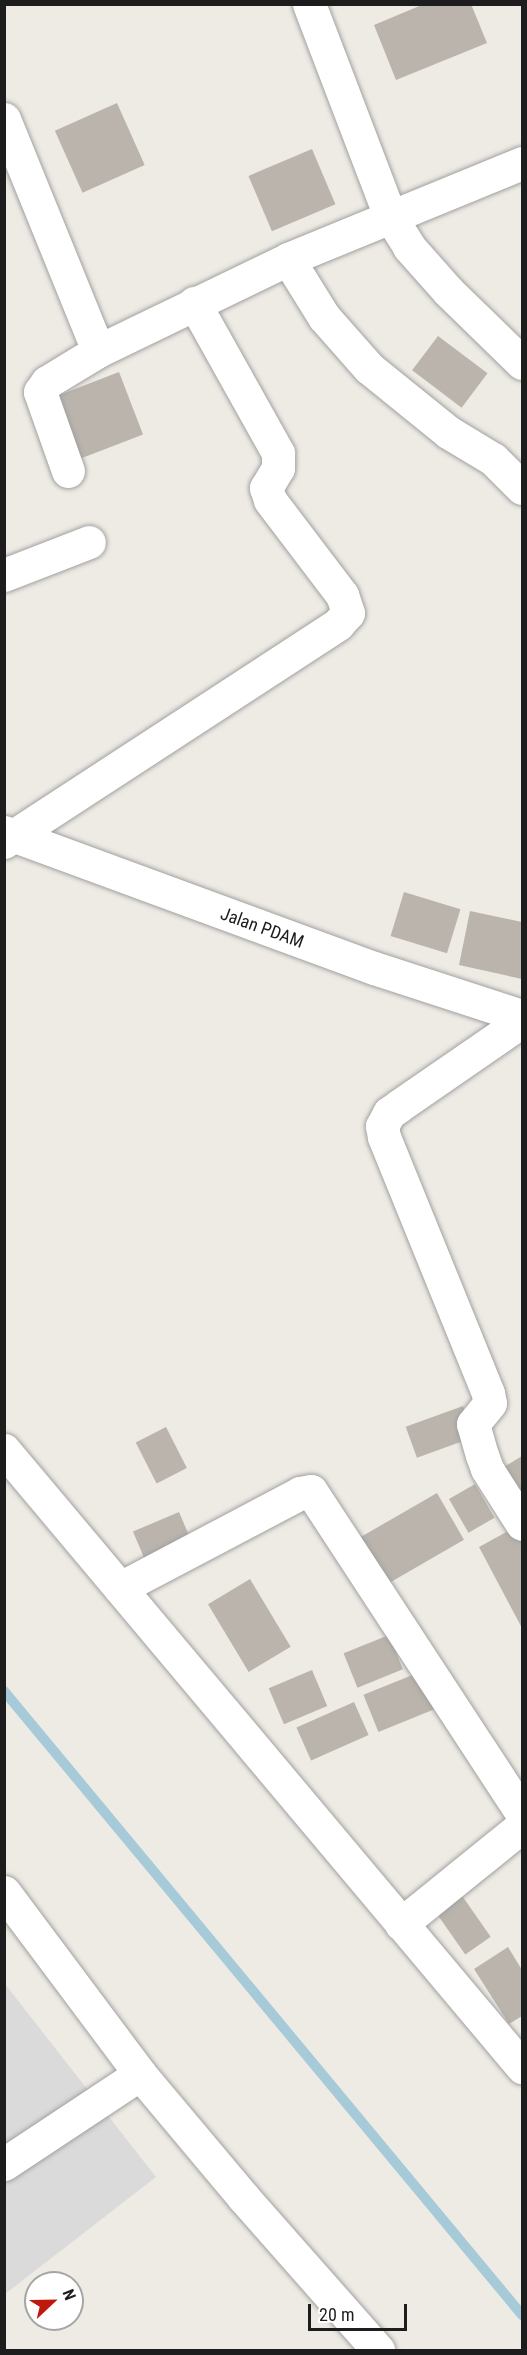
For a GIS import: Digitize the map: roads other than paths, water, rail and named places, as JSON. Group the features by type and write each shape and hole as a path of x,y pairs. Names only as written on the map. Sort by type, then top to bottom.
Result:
{"street":[{"path":"309,4 390,216 409,247 448,291 522,363"},
{"path":"4,119 98,351"},
{"path":"68,471 40,392 47,382 98,351 288,259 522,163"},
{"path":"288,259 324,317 369,368 448,432 493,459 522,488"},
{"path":"8,836 338,624 348,613 342,595 270,500 266,488 278,468 278,453 194,303"},
{"path":"4,575 89,542"},
{"name":"Jalan PDAM","path":"8,836 374,968 522,1016"},
{"path":"522,1021 389,1113 382,1126 384,1137 488,1393 490,1403 473,1424 482,1455 487,1469 522,1524"},
{"path":"4,1450 401,1924 517,2052"},
{"path":"120,1588 300,1494 311,1491 522,1814"},
{"path":"401,1924 522,1826"},
{"path":"4,1892 141,2074 244,2198 378,2350"},
{"path":"4,2164 141,2074"}],"waterway":[{"path":"4,1691 522,2315"}]}
